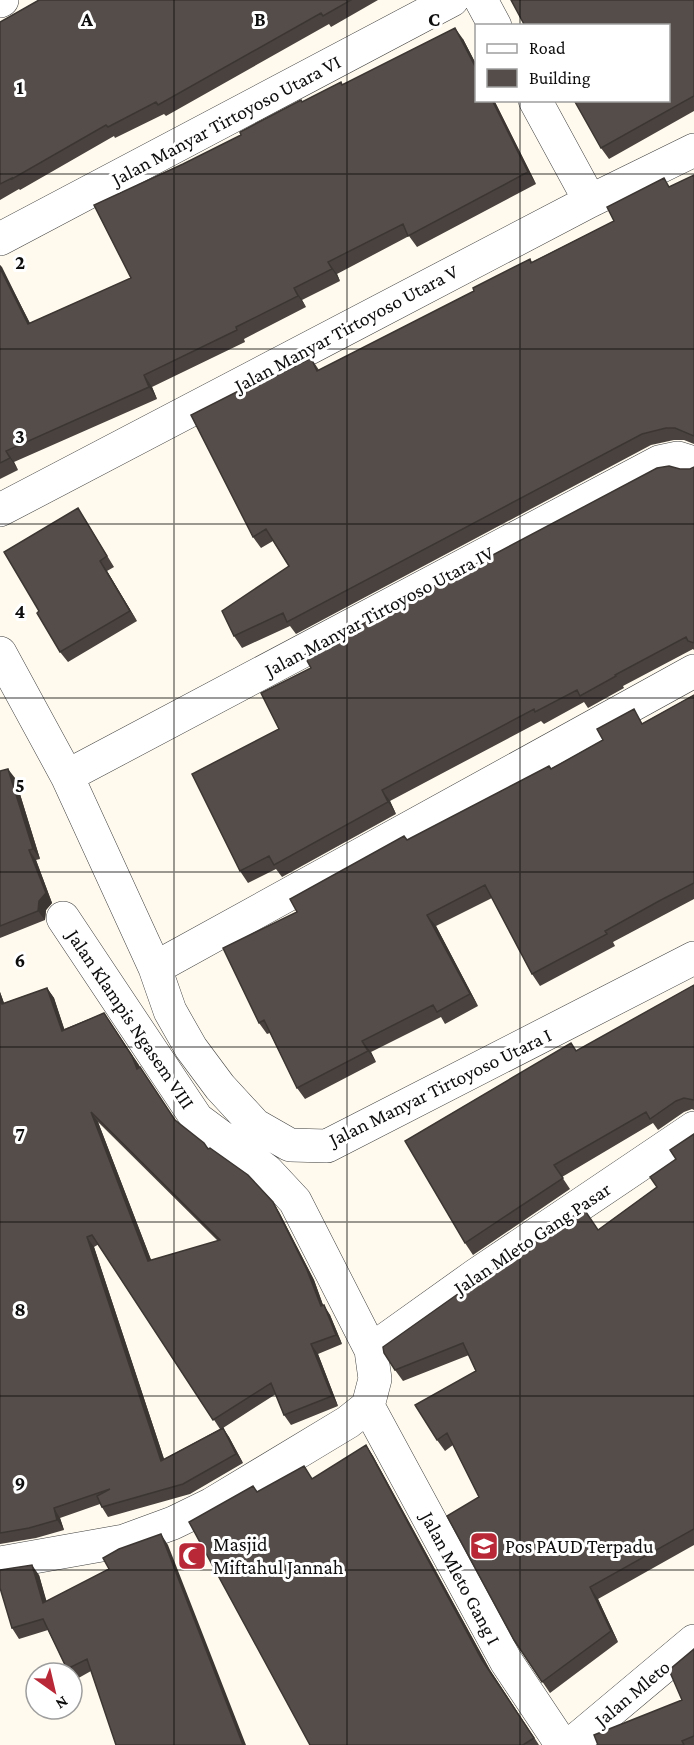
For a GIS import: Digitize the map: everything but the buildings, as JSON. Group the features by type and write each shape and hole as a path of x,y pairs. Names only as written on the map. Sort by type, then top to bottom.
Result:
{"street":[{"name":"Jalan Manyar Tirtoyoso Utara VI","path":"0,239 452,0"},
{"path":"481,0 494,24"},
{"path":"537,102 590,201"},
{"name":"Jalan Manyar Tirtoyoso Utara V","path":"0,510 590,201 694,150"},
{"name":"Jalan Manyar Tirtoyoso Utara IV","path":"67,776 659,462 678,458 694,463"},
{"name":"Jalan Manyar Tirtoyoso Utara I","path":"0,653 67,776 155,969 170,1011 191,1048 220,1087 255,1125 290,1145 327,1146 694,958"},
{"path":"155,969 694,672"},
{"name":"Jalan Klampis Ngasem VIII","path":"63,918 198,1119 267,1171 295,1201 371,1350 375,1380 368,1406"},
{"name":"Jalan Mleto Gang Pasar","path":"371,1350 476,1275 694,1128"},
{"path":"0,1563 124,1541 173,1523 212,1504 348,1422 368,1406"},
{"name":"Jalan Mleto Gang I","path":"368,1406 506,1661 562,1745"},
{"name":"Jalan Mleto","path":"570,1745 694,1641"}],"place":[{"name":"Pos PAUD Terpadu","path":"484,1546"},
{"name":"Masjid Miftahul Jannah","path":"192,1556"}]}
